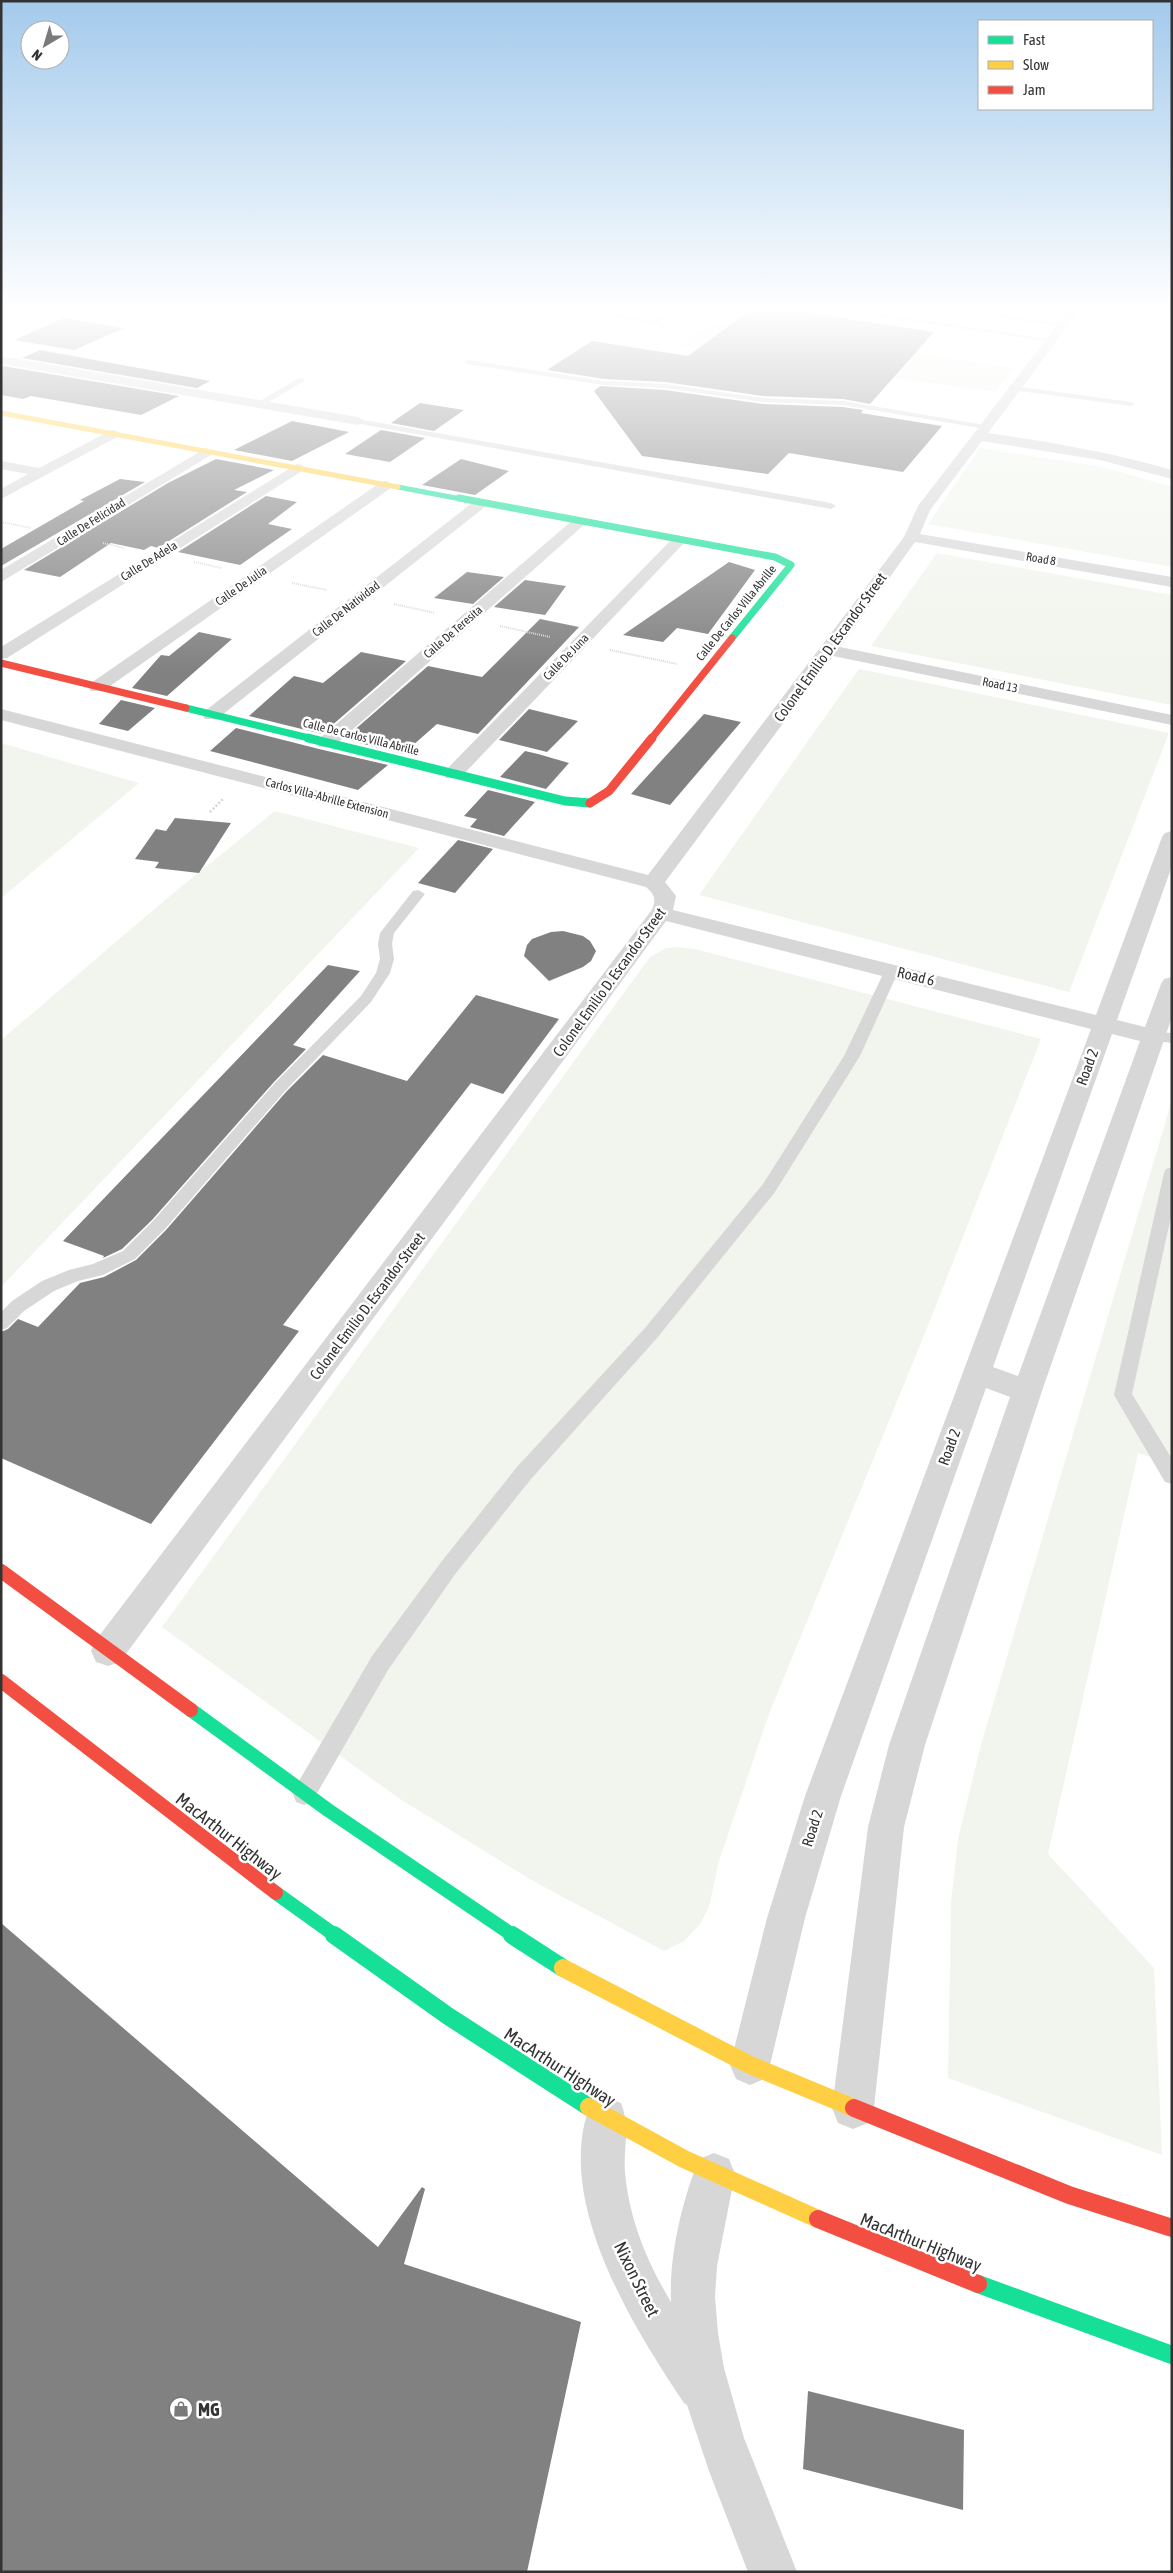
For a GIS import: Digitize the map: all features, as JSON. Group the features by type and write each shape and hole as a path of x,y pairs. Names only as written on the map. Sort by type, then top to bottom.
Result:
{"street":[{"name":"Calle De Carlos Villa Abrille","path":"1,663 453,774 578,803 593,803 609,791 790,568 789,562 775,558 97,431"},
{"path":"982,431 1088,452 1172,474"},
{"name":"Colonel Emilio D. Escandor Street","path":"108,1651 661,913 667,900 665,893 653,883 829,650 911,537 923,509 982,431"},
{"path":"983,431 1086,441 1172,462"},
{"path":"1,495 112,434"},
{"name":"Calle De Felicidad","path":"1,577 206,452"},
{"path":"1,465 42,473"},
{"name":"Calle De Adela","path":"1,654 297,468"},
{"name":"Calle De Julia","path":"97,687 386,485"},
{"name":"Calle De Natividad","path":"211,715 481,503"},
{"name":"Calle De Teresita","path":"326,743 580,521"},
{"name":"Road 8","path":"911,537 1172,582"},
{"name":"Calle De Juna","path":"453,774 679,540"},
{"name":"Road 13","path":"829,650 1172,720"},
{"name":"Carlos Villa-Abrille Extension","path":"1,714 653,883"},
{"name":"Road 2","path":"750,2065 772,1967 801,1864 1102,1024 1169,850"},
{"name":"Road 6","path":"661,913 1162,1038"},
{"path":"853,2108 886,1828 907,1745 1027,1391 1162,1038 1172,984"},
{"path":"976,1374 1027,1391"},
{"path":"1,1571 304,1794 441,1889 582,1979 750,2065 1069,2195 1172,2228"},
{"name":"MacArthur Highway","path":"1,1681 262,1884 416,1995 606,2118 714,2174 882,2245 1060,2316 1172,2355"},
{"name":"Nixon Street","path":"606,2118 604,2173 615,2236 628,2268 668,2339 706,2397"},
{"name":"Nixon Street","path":"714,2174 701,2228 693,2296 698,2352 706,2397 773,2572"}],"lane":[{"path":"419,431 831,506"},
{"path":"1,1323 18,1306 48,1286 75,1275 97,1270 129,1255 159,1225 280,1087 366,999 383,973 387,959 385,944 387,933 418,894"},
{"path":"304,1794 380,1663 448,1567 524,1473 651,1333 769,1188 852,1056 892,970"},
{"path":"1172,1173 1123,1395 1172,1476"}],"shaded area":[{"path":"980,448 1102,467 1172,487 1172,567 928,524"},
{"path":"937,553 1172,595 1172,705 871,646"},
{"path":"859,669 1169,733 1069,992 699,895"},
{"path":"1,743 139,783 1,898"},
{"path":"275,811 419,848 1,1287 1,1040 171,895"},
{"path":"666,948 695,949 1041,1039 927,1328 769,1714 719,1861 709,1907 700,1924 684,1941 664,1951 533,1881 400,1799 162,1627 650,957"},
{"path":"1172,1100 1172,1464 1138,1453 1048,1854 1154,1968 1162,2155 948,2078 951,1903 958,1839 981,1745"}],"building":[{"path":"272,431 349,432 292,461 234,450"},
{"path":"379,431 425,438 390,462 345,454"},
{"path":"624,431 938,431 903,472 789,453 768,474 642,456"},
{"path":"216,459 274,470 234,490 247,492 158,548 151,546 144,550 111,543 60,577 24,570 168,483"},
{"path":"461,459 509,471 475,495 422,485"},
{"path":"120,479 145,482 1,566 1,549 84,501 80,500"},
{"path":"266,496 297,502 268,524 292,529 240,565 178,552"},
{"path":"729,562 755,570 708,634 677,628 663,642 623,635"},
{"path":"467,572 504,577 473,604 434,598"},
{"path":"525,580 566,586 545,615 494,607"},
{"path":"540,619 579,627 478,734 437,724 403,754 344,739 428,666 482,677"},
{"path":"199,632 232,639 167,696 132,688 161,655 169,656"},
{"path":"361,652 406,661 322,734 249,716 294,676 323,683"},
{"path":"121,700 155,708 128,731 99,724"},
{"path":"529,709 578,721 547,752 499,740"},
{"path":"704,714 741,722 670,805 631,794"},
{"path":"236,728 388,765 358,790 210,751"},
{"path":"525,751 569,763 546,789 500,777"},
{"path":"488,790 535,802 504,836 470,827 477,819 464,816"},
{"path":"175,818 231,823 199,873 155,868 159,862 135,859 156,829 166,831"},
{"path":"458,840 493,849 455,893 418,883"},
{"path":"563,931 583,936 590,941 596,951 591,961 583,967 549,981 524,956 527,945 532,939 551,932"},
{"path":"328,965 360,971 293,1045 306,1049 274,1082 152,1220 122,1249 103,1258 104,1256 63,1241"},
{"path":"476,995 559,1019 503,1094 471,1083 283,1325 299,1331 151,1524 1,1458 1,1332 8,1329 18,1319 38,1327 80,1283 104,1277 136,1260 166,1230 286,1092 323,1055 407,1081"},
{"name":"MG","path":"1,1923 378,2247 422,2187 425,2189 404,2264 581,2322 527,2572 1,2572"},
{"path":"808,2391 964,2430 963,2510 803,2469"}],"traffic: fast":[{"path":"398,487 775,557 791,565 732,638"},
{"path":"186,708 565,801 590,803"},
{"path":"191,1710 375,1842 563,1968"},
{"path":"276,1893 448,2016 589,2107"},
{"path":"978,2284 1172,2355"}],"traffic: slow":[{"path":"98,431 398,487"},
{"path":"563,1968 750,2065 854,2108"},
{"path":"589,2107 684,2159 818,2219"}],"traffic: jam":[{"path":"590,803 609,791 732,638"},
{"path":"1,663 186,708"},
{"path":"1,1571 191,1710"},
{"path":"1,1681 276,1893"},
{"path":"854,2108 1069,2195 1172,2228"},
{"path":"818,2219 978,2284"}],"place":[{"name":"MG","path":"181,2409"}]}
